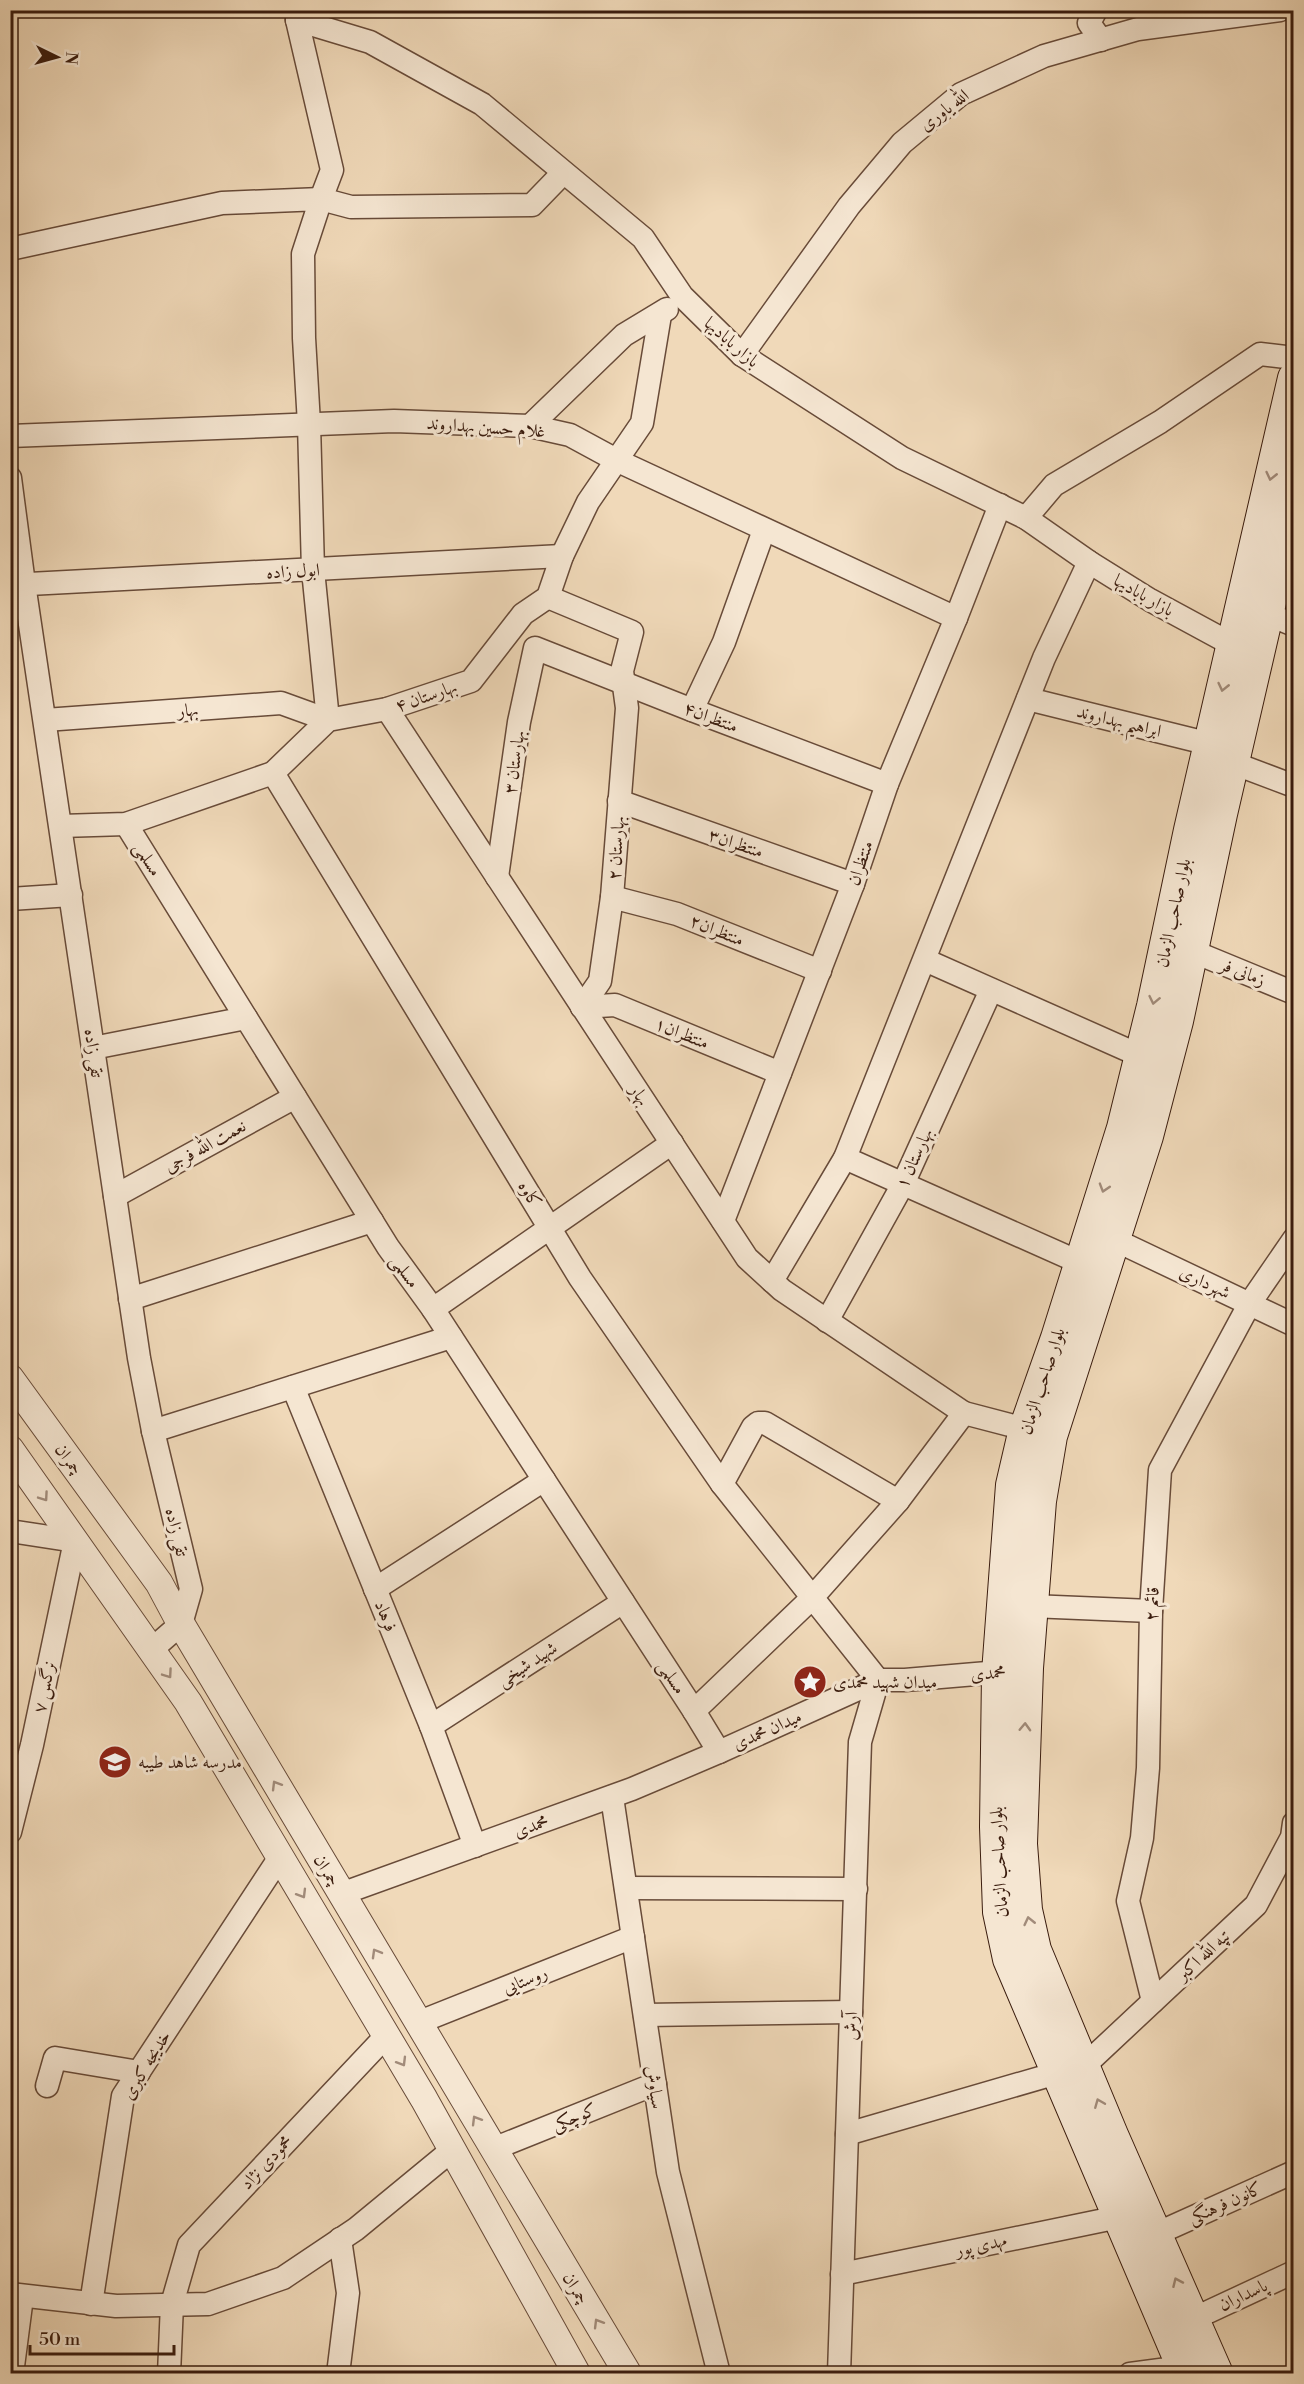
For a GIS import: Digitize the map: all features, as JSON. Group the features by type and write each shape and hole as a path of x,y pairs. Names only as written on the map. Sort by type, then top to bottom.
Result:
{"main road":[{"name":"بلوار صاحب الزمان","path":"1217,2373 1156,2234 1009,1959 999,1912 996,1827 1012,1671 1012,1485 1025,1429 1081,1263 1123,1128 1140,1056 1221,754 1245,648 1293,378"},
{"name":"بلوار صاحب الزمان","path":"1245,648 1280,619 1293,498"},
{"name":"بلوار صاحب الزمان","path":"1012,1671 1030,1606 1040,1501 1051,1436 1147,1136 1177,1021 1192,951 1221,754"},
{"name":"بلوار صاحب الزمان","path":"1070,2070 1119,2217 1184,2370"}],"street":[{"path":"1096,10 1089,23 1101,40"},
{"name":"الله یاوری","path":"742,355 849,206 902,143 961,94 1044,56 1138,29 1280,10"},
{"name":"بازار بابادیها","path":"321,199 332,170 297,20 370,42 482,105 643,238 682,296 742,355 902,458 1026,518 1089,562 1150,600 1245,648"},
{"path":"10,249 222,203 321,199 351,207 532,205 563,173"},
{"path":"61,826 126,824 273,772 328,720 313,570 304,338 303,254 321,199"},
{"path":"530,426 624,335 660,315 682,296"},
{"path":"548,597 562,556 588,502 642,423 660,315"},
{"path":"1026,518 1054,485 1160,422 1260,354 1293,358"},
{"name":"غلام حسین بهداروند","path":"10,436 394,421 530,426 570,435 618,461 956,618"},
{"name":"تقی زاده","path":"10,478 20,625 45,720 130,1299 153,1431 191,1590 181,1624"},
{"name":"منتظران","path":"723,1221 853,884 887,784 1000,505"},
{"path":"692,710 724,642 764,530"},
{"name":"ابول زاده","path":"17,585 562,556"},
{"path":"772,1281 845,1158 1044,658 1089,562"},
{"name":"بهارستان ۲","path":"548,597 632,632 622,671 627,708 612,897 600,981 582,1007"},
{"name":"بهارستان ۴","path":"328,720 387,709 471,681 523,615 548,597"},
{"name":"منتظران۴","path":"536,648 887,784"},
{"name":"بهارستان ۳","path":"497,877 519,722 536,648"},
{"name":"ابراهیم بهداروند","path":"1028,699 1221,754 1293,786"},
{"name":"بهار","path":"45,720 281,703 328,720"},
{"name":"بهار","path":"387,709 747,1258 782,1290 963,1413 1025,1429"},
{"name":"کاوه","path":"273,772 580,1278 722,1484 811,1599"},
{"name":"منتظران۳","path":"619,801 853,884"},
{"name":"مسلمی","path":"126,824 372,1221 433,1309 694,1711"},
{"path":"10,899 71,895"},
{"name":"منتظران۲","path":"612,897 677,914 820,970"},
{"name":"زمانی فر","path":"1192,951 1293,993"},
{"path":"925,960 1140,1056"},
{"name":"بهارستان ۱","path":"827,1321 903,1184 991,990"},
{"name":"منتظران۱","path":"582,1007 615,1005 780,1073"},
{"path":"93,1048 246,1018"},
{"name":"نعمت الله فرجی","path":"115,1196 295,1097"},
{"path":"433,1309 672,1143"},
{"path":"845,1158 1081,1263"},
{"path":"130,1299 372,1221"},
{"name":"قائم ۲","path":"1153,2001 1128,1900 1142,1838 1148,1768 1151,1611 1160,1470 1250,1303 1293,1239"},
{"name":"شهرداری","path":"1115,1240 1293,1325"},
{"path":"153,1431 451,1337"},
{"name":"چمران","path":"10,1378 159,1583 417,2023 628,2373"},
{"name":"فرهاد","path":"293,1387 431,1726 475,1846"},
{"path":"694,1711 811,1599 898,1501 963,1413"},
{"path":"722,1484 753,1427 758,1423 765,1423 898,1501"},
{"name":"چمران","path":"10,1449 188,1702 386,2036 577,2373"},
{"path":"375,1589 544,1480"},
{"path":"10,1531 75,1541"},
{"name":"نرگس ۷","path":"10,1832 32,1745 75,1541"},
{"path":"811,1599 878,1680"},
{"name":"شهید شیخی","path":"431,1726 623,1602"},
{"path":"1030,1606 1151,1611"},
{"path":"151,1650 181,1624"},
{"name":"محمدی","path":"878,1680 1012,1671"},
{"name":"میدان محمدی","path":"694,1711 719,1752 878,1680"},
{"name":"آرش","path":"839,2373 860,1742 878,1680"},
{"name":"محمدی","path":"341,1894 612,1797 719,1752"},
{"name":"سیاوش","path":"612,1797 668,2172 719,2373"},
{"name":"تپه الله اکبر","path":"1070,2070 1153,2001 1256,1905 1293,1832"},
{"name":"خدیجه کبری","path":"91,2304 123,2096 280,1857"},
{"path":"626,1888 855,1889"},
{"name":"روستایی","path":"417,2023 633,1937"},
{"path":"645,2015 851,2012"},
{"name":"محمودی نژاد","path":"169,2373 172,2304 189,2245 386,2036"},
{"path":"47,2086 55,2058 139,2072"},
{"path":"847,2134 1070,2070"},
{"name":"کوچکی","path":"493,2149 655,2084"},
{"path":"12,2373 16,2295 116,2306 208,2304 283,2278 340,2239 452,2150"},
{"name":"کانون فرهنگی","path":"1156,2234 1293,2172"},
{"name":"مهدی پور","path":"842,2274 1119,2217"},
{"path":"338,2373 348,2293 340,2239"},
{"name":"پاسداران","path":"1193,2319 1293,2272"},
{"path":"1130,2373 1184,2370"}],"place":[{"name":"میدان شهید محمدی","path":"810,1682"},
{"name":"مدرسه شاهد طیبه","path":"115,1762"}]}
